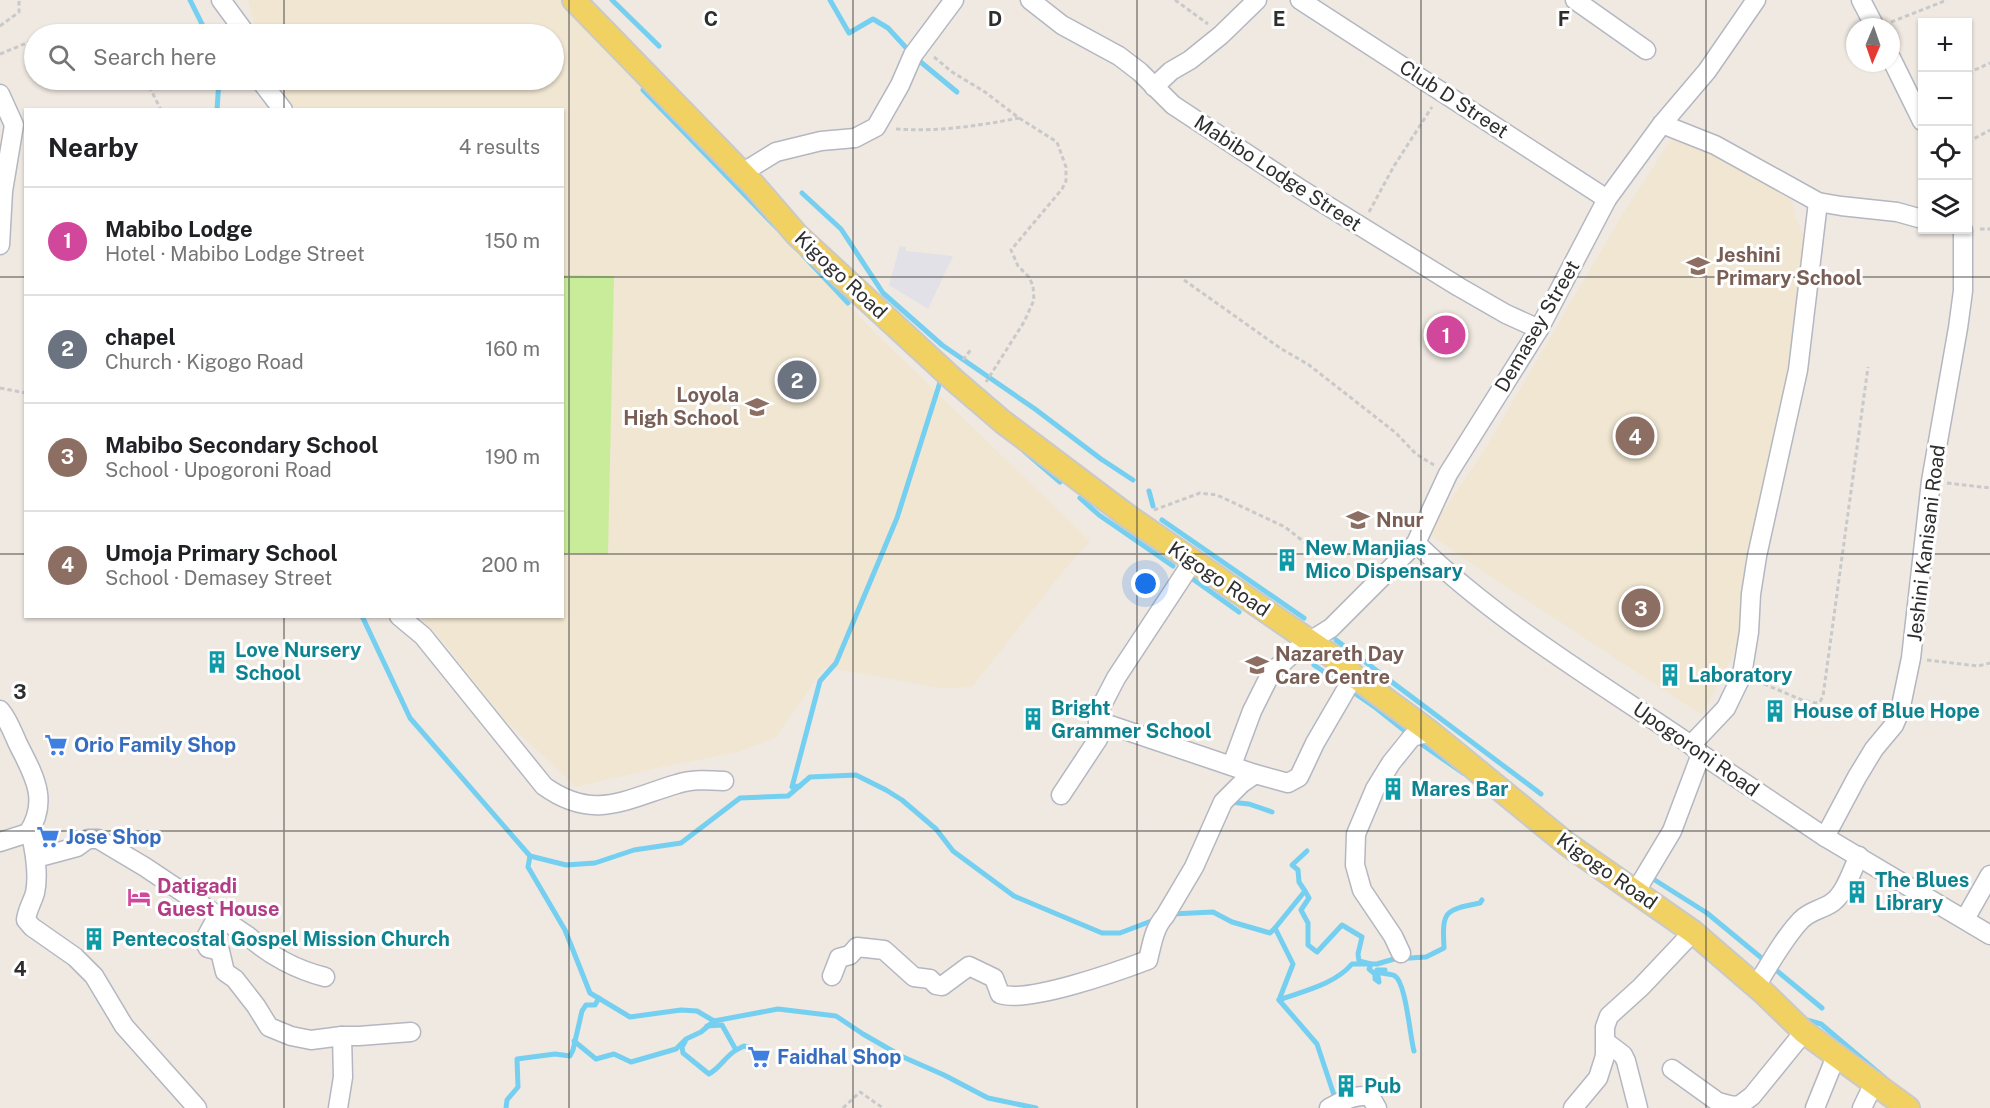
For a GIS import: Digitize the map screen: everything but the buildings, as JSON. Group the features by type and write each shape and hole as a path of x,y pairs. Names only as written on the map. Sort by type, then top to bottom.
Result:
{"main road":[{"name":"Kigogo Road","path":"574,0 742,173 797,235 1003,422 1129,517 1336,659 1354,676 1430,732 1567,844 1693,932 1756,986 1804,1032 1908,1108"}],"street":[{"path":"221,0 239,24"},
{"path":"742,173 776,152 821,141 855,138 876,127 900,85 913,55 954,0"},
{"name":"Mabibo Lodge Street","path":"1030,0 1062,25 1119,56 1181,110 1467,291 1539,329"},
{"path":"1154,87 1171,70 1190,60 1221,35 1257,0"},
{"name":"Club D Street","path":"1300,0 1606,199"},
{"path":"1575,0 1646,50"},
{"name":"Demasey Street","path":"1232,765 1252,711 1271,673 1299,648 1331,628 1416,543 1448,474 1539,329 1606,199 1662,124 1707,71 1756,0"},
{"path":"1861,0 1875,18"},
{"path":"1898,72 1918,111"},
{"path":"268,90 281,108"},
{"path":"0,94 14,125 3,191 0,245"},
{"path":"1662,124 1715,145 1818,202 1897,212 1918,218"},
{"path":"1636,891 1672,831 1696,749 1726,708 1742,675 1749,632 1756,556 1797,370 1818,202"},
{"name":"Jeshini Kanisani Road","path":"1825,837 1874,749 1894,725 1900,711 1911,658 1931,482 1963,291 1963,234"},
{"name":"Upogoroni Road","path":"1416,543 1448,574 1517,626 1696,749 1825,837 1990,935"},
{"path":"1061,795 1095,745 1099,734 1098,722 1102,705 1116,678 1193,561"},
{"path":"400,618 423,636 544,786 556,795 596,807 614,804 679,783 700,780 724,781"},
{"path":"1098,722 1288,783 1299,777 1315,743 1354,676"},
{"path":"0,710 36,779 39,803 34,824 28,833 0,842"},
{"path":"1401,953 1393,936 1362,890 1355,865 1356,834 1375,789 1391,763 1412,737 1430,732"},
{"path":"832,976 839,958 850,955 857,947 876,949 884,950 914,977 930,979 936,985 942,986 969,966 994,978 1000,994 1008,997 1041,993 1125,969 1148,960 1154,935 1194,867 1223,802 1255,774"},
{"path":"28,833 31,835 36,858 35,892 27,910 26,920 32,927 75,957 94,976 124,1026 197,1108"},
{"path":"36,858 77,847 88,839 98,839 145,867 278,957 325,977"},
{"path":"1756,986 1789,934 1802,919 1811,912 1835,901 1844,888 1858,856"},
{"path":"1965,919 1990,874"},
{"path":"217,916 204,941 208,948 220,951 225,972 235,979 269,1027 311,1041 342,1036 411,1032"},
{"path":"1573,1108 1598,1078 1605,1056 1605,1027 1609,1016 1646,982 1693,932"},
{"path":"1672,1069 1715,1105 1733,1106 1744,1103 1804,1032"},
{"path":"338,1108 343,1077 342,1036"},
{"path":"1606,1042 1623,1055 1626,1061 1638,1108"},
{"path":"1815,1108 1836,1056"},
{"path":"1862,1108 1874,1083"},
{"path":"1329,1108 1364,1095 1370,1096 1377,1108"}],"path":[{"path":"0,26 19,12 20,0"},
{"path":"1175,0 1221,35"},
{"path":"1899,18 1947,0"},
{"path":"0,54 24,44"},
{"path":"920,47 951,72 985,92 1019,118 1057,142 1066,167 1066,181 1054,201 1011,250 1018,267 1029,277 1033,285 1034,300 1024,322 975,398"},
{"path":"1970,72 1990,63"},
{"path":"151,90 160,108"},
{"path":"1361,226 1394,166 1443,91"},
{"path":"876,127 924,131 977,126 1019,118"},
{"path":"1972,140 1990,130"},
{"path":"1184,280 1280,348 1309,365 1396,433 1416,454 1448,474"},
{"path":"963,360 972,348"},
{"path":"1742,675 1809,702 1820,702 1869,367"},
{"path":"0,388 24,393"},
{"path":"1931,482 1990,488"},
{"path":"1129,517 1200,493 1217,495 1285,527 1308,545 1313,553"},
{"path":"1911,658 1979,666 1990,663"},
{"path":"843,1108 860,1092 883,1108"}],"shaded area":[{"name":"Loyola High School","path":"248,0 566,0 684,123 871,329 1090,541 1064,570 972,687 941,688 825,667 775,738 738,752 576,787 503,718 442,640 421,618 564,618 564,108 295,108 281,90 564,90 564,24 254,24"},
{"path":"1683,139 1696,143 1790,196 1806,242 1792,370 1741,639 1702,715 1428,533 1484,451 1622,215 1671,140"},
{"path":"900,246 906,247 906,251 953,256 928,309 889,285"}],"green space":[{"path":"564,275 614,276 608,554 564,553"}],"waterway":[{"path":"190,0 202,24"},
{"path":"612,0 659,46"},
{"path":"830,0 849,33 873,19 888,28 910,52"},
{"path":"917,59 957,92"},
{"path":"217,108 218,90"},
{"path":"643,90 777,228"},
{"path":"802,193 841,229 883,293 942,345 1133,480"},
{"path":"802,254 848,303"},
{"path":"800,786 792,787 820,681 836,663 897,518 942,376"},
{"path":"1024,451 1060,482"},
{"path":"1149,491 1153,506"},
{"path":"1080,498 1099,515 1173,566"},
{"path":"1162,520 1304,618"},
{"path":"1190,577 1239,612"},
{"path":"363,618 410,718 530,856 528,867 565,930 590,993 630,1017 681,1010 697,1011 714,1021 778,1009 836,1016 903,1057 988,1098 1036,1108"},
{"path":"1336,640 1541,794"},
{"path":"1314,665 1410,735"},
{"path":"1417,741 1463,773"},
{"path":"530,856 566,865 595,863 634,850 681,843 740,798 788,796 810,777 856,775 902,800 936,829 953,851 1014,896 1102,933 1120,933 1154,920"},
{"path":"1230,802 1249,804 1272,812"},
{"path":"1275,928 1305,891 1299,882 1298,870 1292,865 1307,851"},
{"path":"1650,877 1707,913 1822,1008"},
{"path":"1305,891 1309,898 1301,910 1308,923 1308,945 1317,952 1342,925 1362,937 1358,954 1359,961 1371,964 1369,969 1379,982 1377,970 1385,970 1381,973 1394,975 1399,981 1405,999 1414,1051"},
{"path":"1279,1000 1328,982 1352,964 1377,964 1394,959 1426,957 1444,948 1444,926 1448,914 1459,908 1480,903 1482,900"},
{"path":"1172,914 1213,912 1232,922 1270,933 1275,928 1293,964 1279,1000 1317,1044 1336,1101"},
{"path":"506,1108 507,1100 518,1087 517,1059 555,1054 570,1056 582,1011 586,1005 595,1005 599,998"},
{"path":"1800,1018 1821,1024 1886,1079"},
{"path":"574,1041 596,1059 614,1054 631,1062 676,1049 686,1039 701,1032 714,1021"},
{"path":"707,1026 722,1025 736,1050 744,1046 748,1047"},
{"path":"685,1042 682,1047 683,1053 709,1074 736,1050"}],"place":[{"name":"Jeshini Primary School","path":"1698,266"},
{"name":"Mabibo Lodge","path":"1446,335"},
{"name":"chapel","path":"797,380"},
{"name":"Loyola High School","path":"757,407"},
{"name":"Umoja Primary School","path":"1635,436"},
{"name":"Nnur","path":"1358,520"},
{"name":"New Manjias Mico Dispensary","path":"1287,560"},
{"name":"Mabibo Secondary School","path":"1641,608"},
{"name":"Love Nursery School","path":"217,662"},
{"name":"Nazareth Day Care Centre","path":"1257,665"},
{"name":"Laboratory","path":"1670,675"},
{"name":"House of Blue Hope","path":"1775,711"},
{"name":"Bright Grammer School","path":"1033,719"},
{"name":"Orio Family Shop","path":"56,745"},
{"name":"Mares Bar","path":"1393,789"},
{"name":"Jose Shop","path":"48,837"},
{"name":"The Blues Library","path":"1857,892"},
{"name":"Datigadi Guest House","path":"139,897"},
{"name":"Pentecostal Gospel Mission Church","path":"94,939"},
{"name":"Faidhal Shop","path":"759,1057"},
{"name":"Pub","path":"1346,1086"}]}
